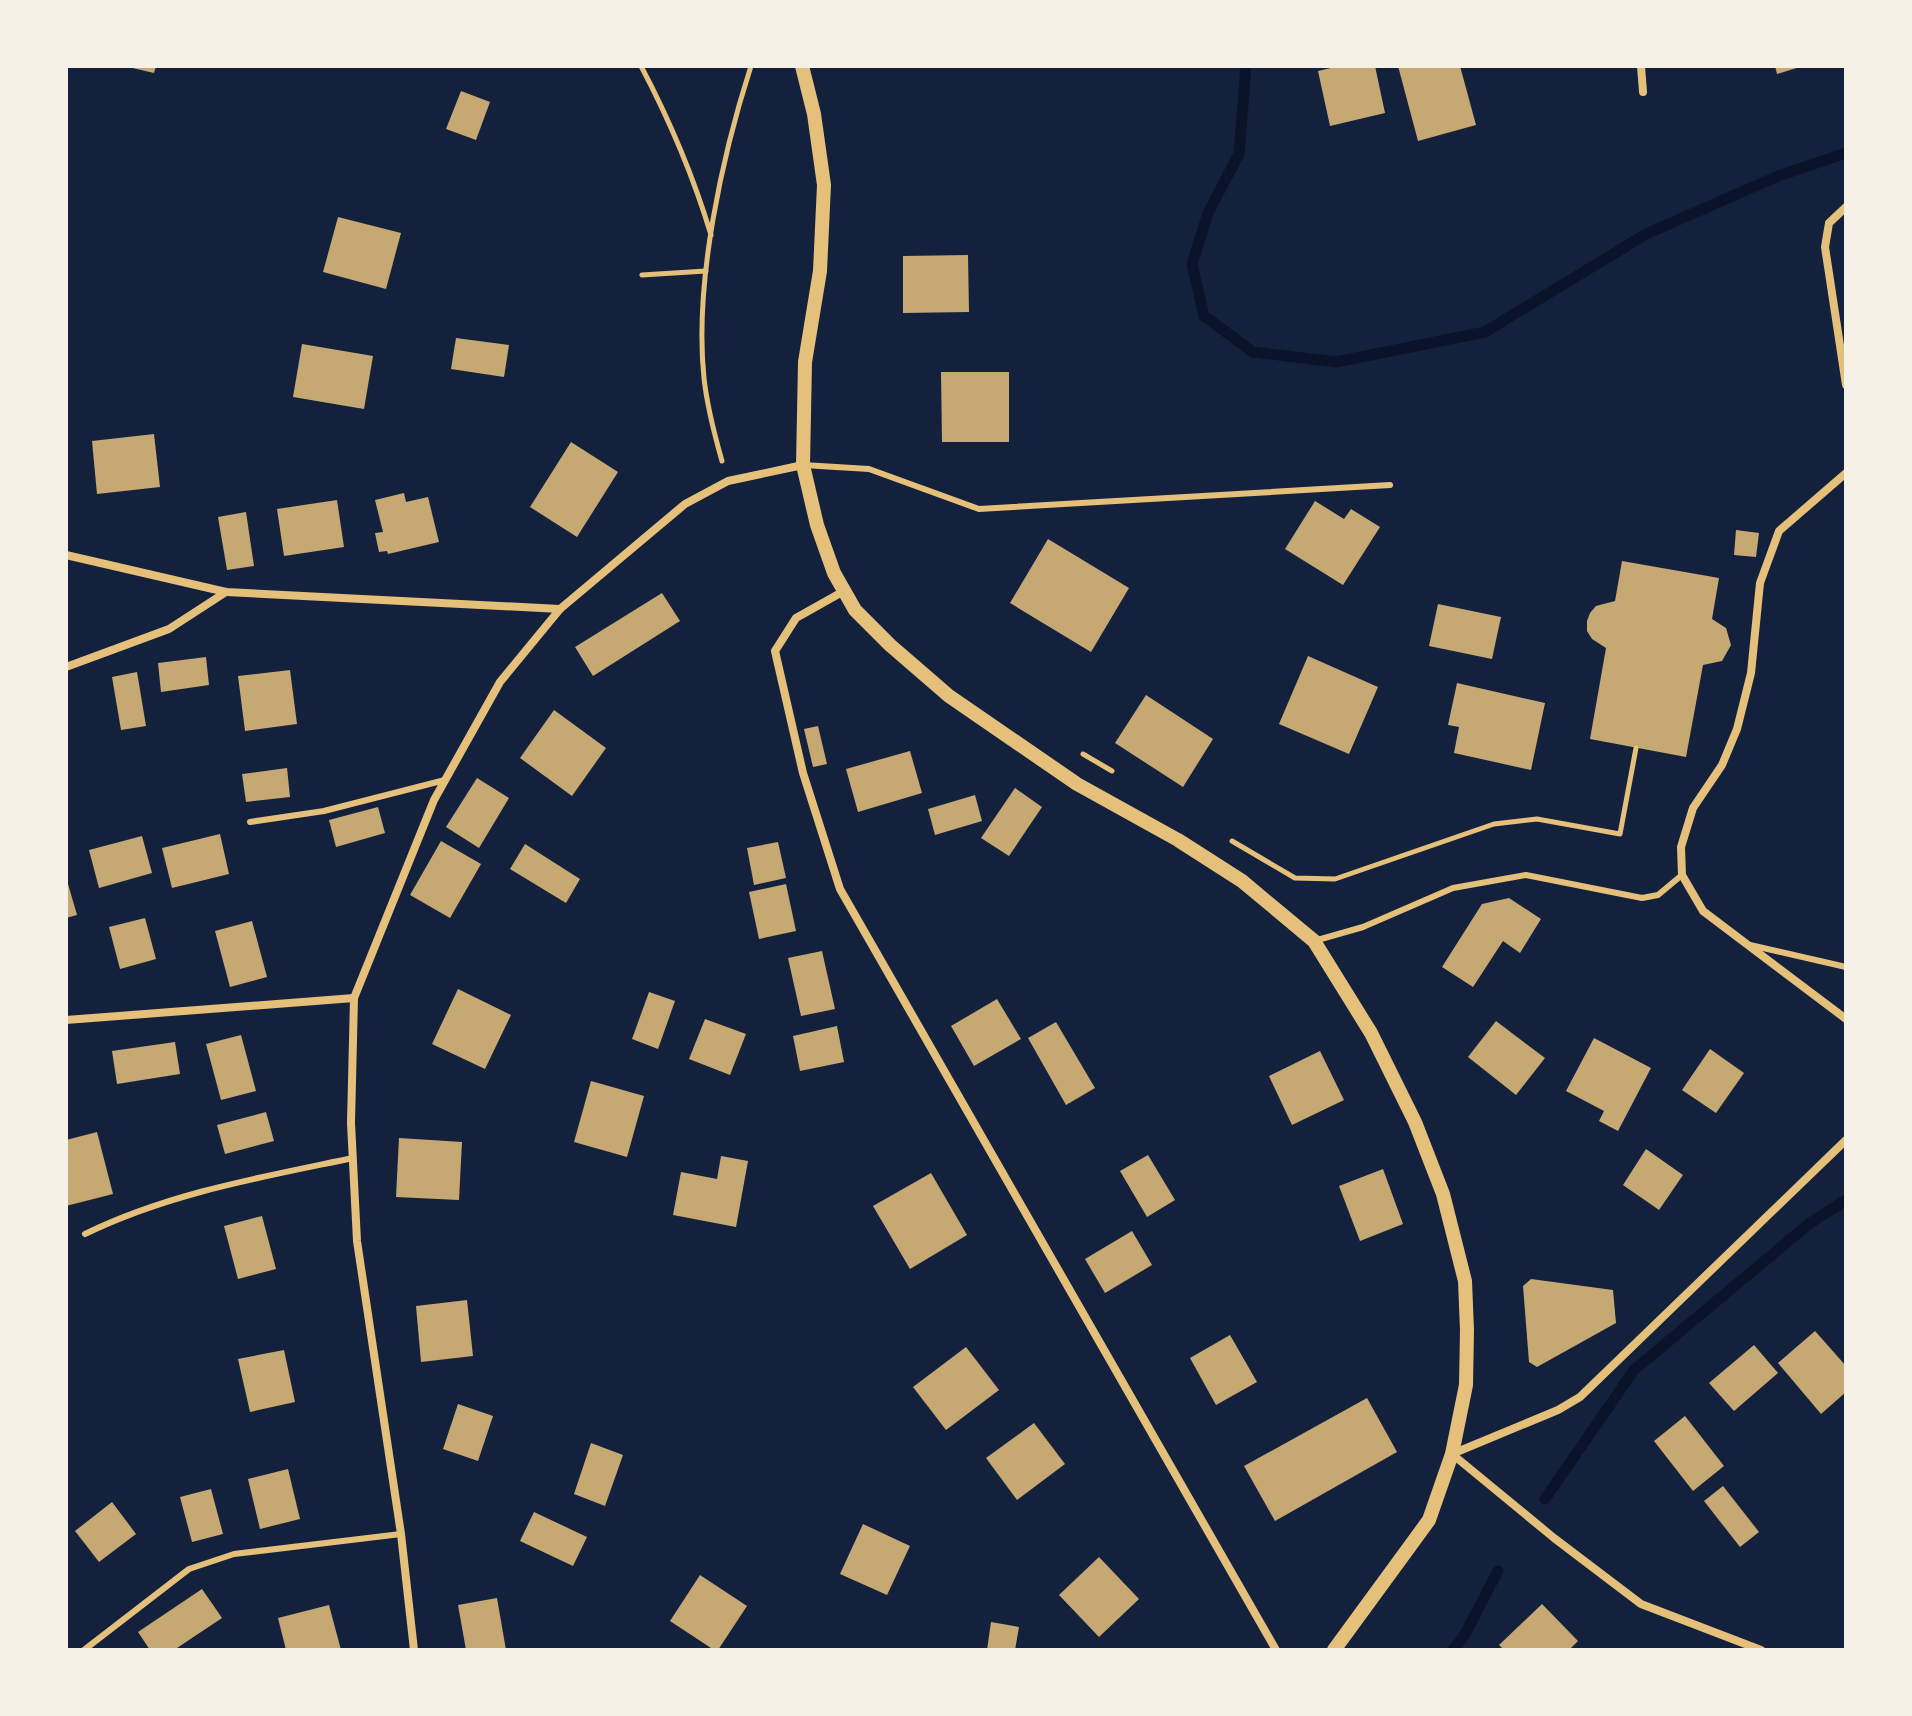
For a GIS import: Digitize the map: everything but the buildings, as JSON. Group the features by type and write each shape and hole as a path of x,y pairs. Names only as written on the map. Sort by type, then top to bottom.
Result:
{"street":[{"path":"802,66 814,114 824,185 820,271 805,362 803,465 817,525 834,573 844,591 855,610 949,696 1077,784 1178,840 1242,881 1314,941 1371,1033 1415,1122 1443,1194 1465,1281 1467,1330 1466,1385 1452,1454 1429,1520 1334,1650"},
{"path":"1641,66 1643,92"},
{"path":"1846,207 1829,223 1825,247 1846,385"},
{"path":"414,1650 401,1534 357,1241 353,1158 354,998 434,800 500,682 560,609 685,504 728,481 803,465"},
{"path":"1846,473 1788,521 1775,541 1760,583 1751,673 1737,729 1722,765 1693,808 1681,847 1682,875 1703,911 1846,1019"},
{"path":"66,555 226,592 560,609"},
{"path":"844,591 796,618 775,651 803,773 840,889 1276,1650"},
{"path":"66,667 169,629 226,592"},
{"path":"66,1020 354,998"},
{"path":"1452,1454 1558,1410 1580,1397 1846,1140"},
{"path":"1452,1454 1641,1604 1761,1650"}],"lane":[{"path":"803,465 869,469 979,509 1390,485"},
{"path":"250,822 324,811 445,780"},
{"path":"1314,941 1363,927 1453,888 1526,875 1642,898 1658,895 1682,875"},
{"path":"1750,945 1846,967"},
{"path":"85,1234 171,1200 353,1158"},
{"path":"84,1650 189,1569 234,1554 401,1534"}],"path":[{"path":"641,66 689,168 711,237"},
{"path":"728,481 711,422 704,377 702,326 711,237 737,113 751,66"},
{"path":"642,275 706,271"},
{"path":"1228,839 1295,878 1335,879 1494,824 1537,819 1620,834 1636,748"},
{"path":"1081,753 1121,776"}],"waterway":[{"path":"1246,66 1239,154 1208,213 1192,264 1204,316 1253,352 1336,362 1485,332 1646,234 1778,176 1846,153"},
{"path":"1545,1499 1634,1370 1810,1223 1846,1200"},
{"path":"1453,1650 1464,1636 1498,1571"}]}
